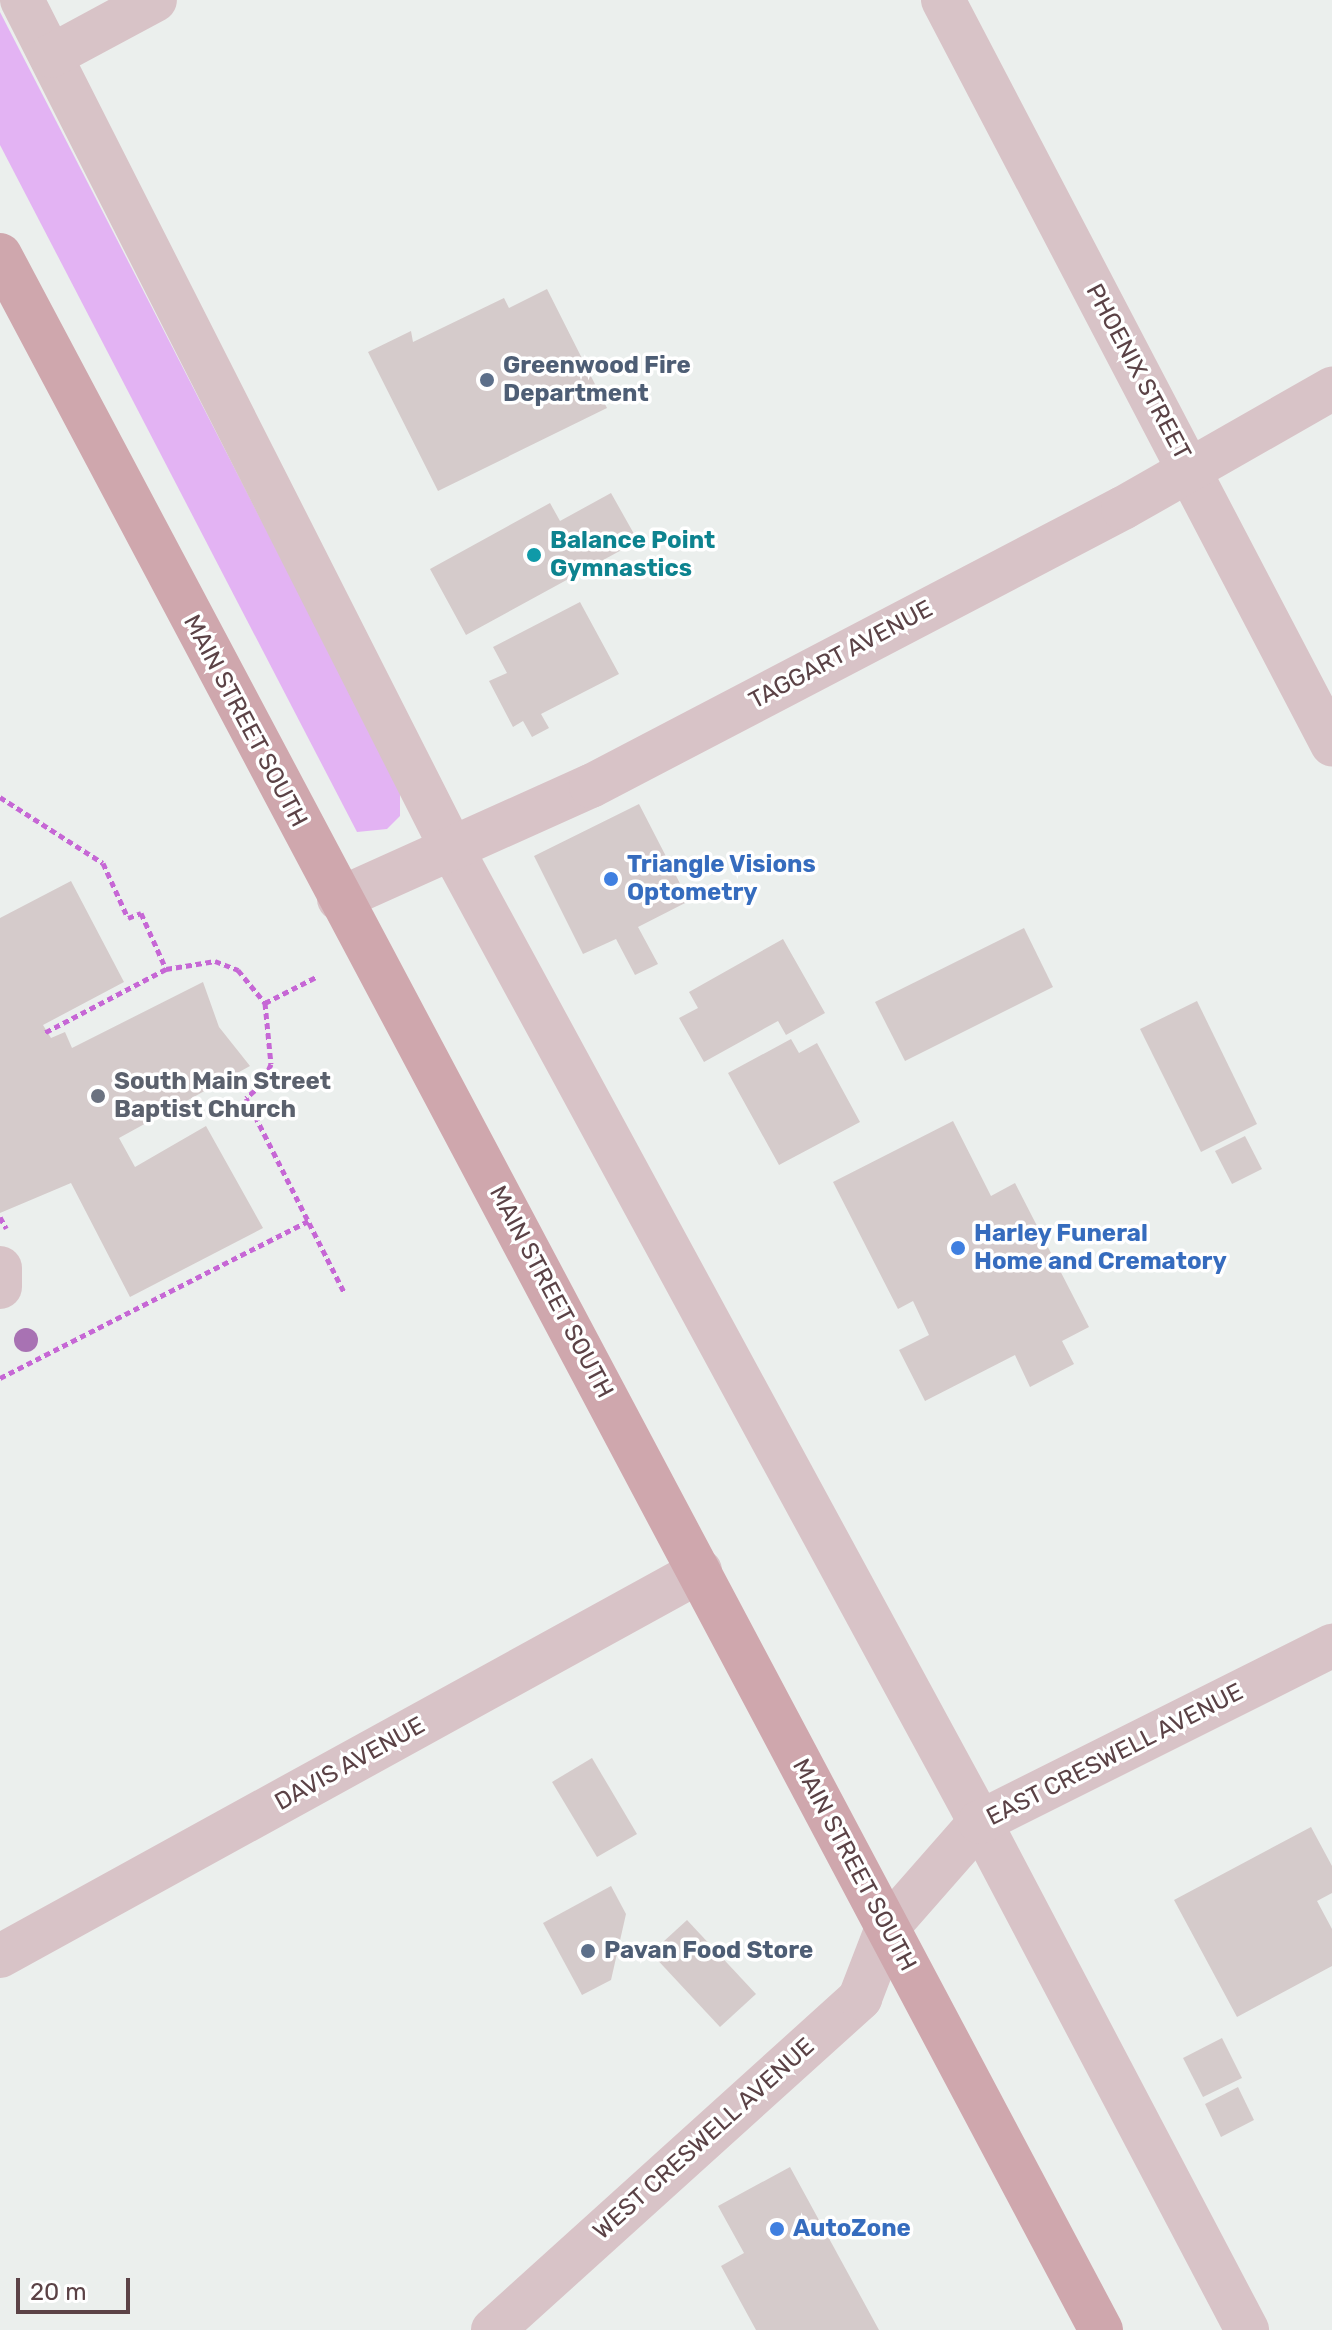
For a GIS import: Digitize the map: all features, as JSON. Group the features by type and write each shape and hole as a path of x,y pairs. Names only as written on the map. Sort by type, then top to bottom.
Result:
{"main road":[{"name":"MAIN STREET SOUTH","path":"0,255 1101,2330"}],"street":[{"path":"22,0 453,851 980,1822 1247,2330"},
{"path":"51,56 155,0"},
{"name":"PHOENIX STREET","path":"943,0 1332,744"},
{"name":"TAGGART AVENUE","path":"339,899 453,851 591,786 1123,508 1332,389"},
{"path":"0,1268 0,1287"},
{"name":"DAVIS AVENUE","path":"0,1956 700,1571"},
{"name":"EAST CRESWELL AVENUE","path":"887,1928 980,1822 1332,1646"},
{"name":"WEST CRESWELL AVENUE","path":"493,2330 860,1998 887,1928"}],"path":[{"path":"0,797 103,863 128,918 141,913 166,969"},
{"path":"44,1033 166,969 215,961 238,970 265,1003 271,1064 262,1084 246,1098 344,1292"},
{"path":"265,1003 318,976"},
{"path":"0,1378 308,1221"}],"shaded area":[{"path":"0,12 400,790 400,816 387,829 357,832 0,145"}],"building":[{"name":"Greenwood Fire Department","path":"547,289 607,408 438,491 368,352 411,331 413,342 504,298 509,308"},
{"name":"Balance Point Gymnastics","path":"611,493 638,541 466,635 430,569 550,503 560,521"},
{"path":"580,602 619,674 541,714 549,728 532,737 523,721 513,727 489,681 507,673 493,647"},
{"name":"Triangle Visions Optometry","path":"639,804 689,901 638,927 658,964 635,975 616,939 583,954 534,856"},
{"name":"South Main Street Baptist Church","path":"71,881 124,982 43,1025 51,1038 65,1032 72,1048 203,982 219,1027 250,1066 119,1138 135,1167 206,1126 263,1228 130,1297 71,1183 0,1213 0,918"},
{"path":"1024,928 1053,987 905,1061 875,1002"},
{"path":"783,939 825,1013 786,1035 778,1021 704,1062 679,1018 698,1008 689,992"},
{"path":"1197,1001 1257,1124 1201,1152 1140,1029"},
{"path":"791,1039 799,1053 817,1043 860,1122 779,1165 728,1073"},
{"name":"Harley Funeral Home and Crematory","path":"953,1121 991,1196 1015,1183 1089,1327 1062,1341 1074,1364 1030,1387 1015,1355 925,1401 899,1350 929,1335 913,1301 898,1309 833,1182"},
{"path":"1245,1136 1262,1169 1232,1184 1215,1151"},
{"path":"592,1758 637,1834 597,1857 552,1782"},
{"path":"1311,1827 1332,1866 1332,1893 1317,1901 1332,1929 1332,1966 1237,2017 1174,1900"},
{"name":"Pavan Food Store","path":"611,1886 626,1914 611,1980 582,1995 543,1923"},
{"path":"687,1920 756,1994 720,2027 651,1953"},
{"path":"1222,2038 1242,2078 1203,2097 1183,2058"},
{"path":"1238,2087 1254,2120 1221,2137 1205,2104"},
{"name":"AutoZone","path":"790,2167 879,2330 756,2330 721,2266 744,2253 718,2206"}],"place":[{"name":"Greenwood Fire Department","path":"487,380"},
{"name":"Balance Point Gymnastics","path":"534,555"},
{"name":"Triangle Visions Optometry","path":"611,879"},
{"name":"South Main Street Baptist Church","path":"98,1096"},
{"name":"Harley Funeral Home and Crematory","path":"958,1248"},
{"name":"Pavan Food Store","path":"588,1951"},
{"name":"AutoZone","path":"777,2229"}]}
